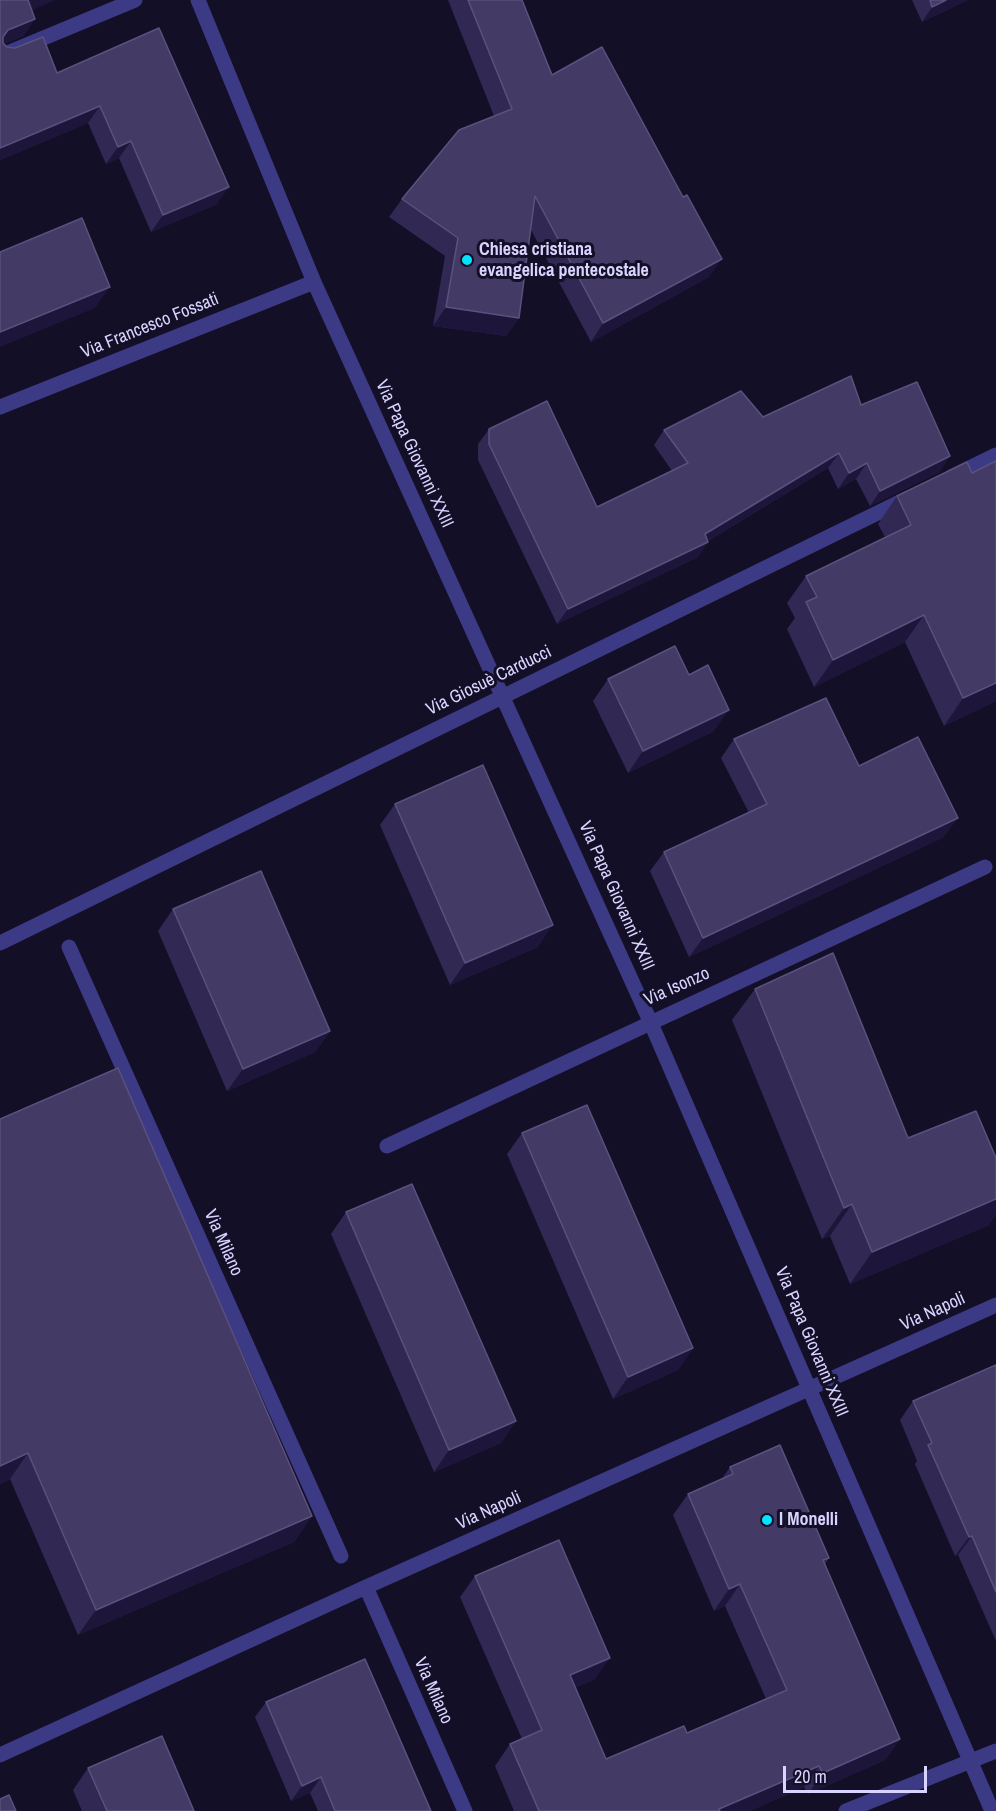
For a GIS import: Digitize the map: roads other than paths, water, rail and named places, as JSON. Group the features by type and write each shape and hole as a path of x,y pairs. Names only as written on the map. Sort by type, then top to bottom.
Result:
{"street":[{"path":"0,56 135,0"},
{"name":"Via Papa Giovanni XXIII","path":"198,0 314,282 650,1021 992,1811"},
{"name":"Via Francesco Fossati","path":"0,407 314,282"},
{"name":"Via Giosuè Carducci","path":"0,943 502,695 996,455"},
{"name":"Via Isonzo","path":"387,1146 650,1021 985,867"},
{"name":"Via Milano","path":"69,947 341,1556"},
{"name":"Via Napoli","path":"0,1755 366,1587 996,1305"},
{"name":"Via Milano","path":"366,1587 465,1811"},
{"path":"846,1811 996,1751"}],"place":[{"name":"Chiesa cristiana evangelica pentecostale","path":"467,260"},
{"name":"I Monelli","path":"767,1520"}]}
